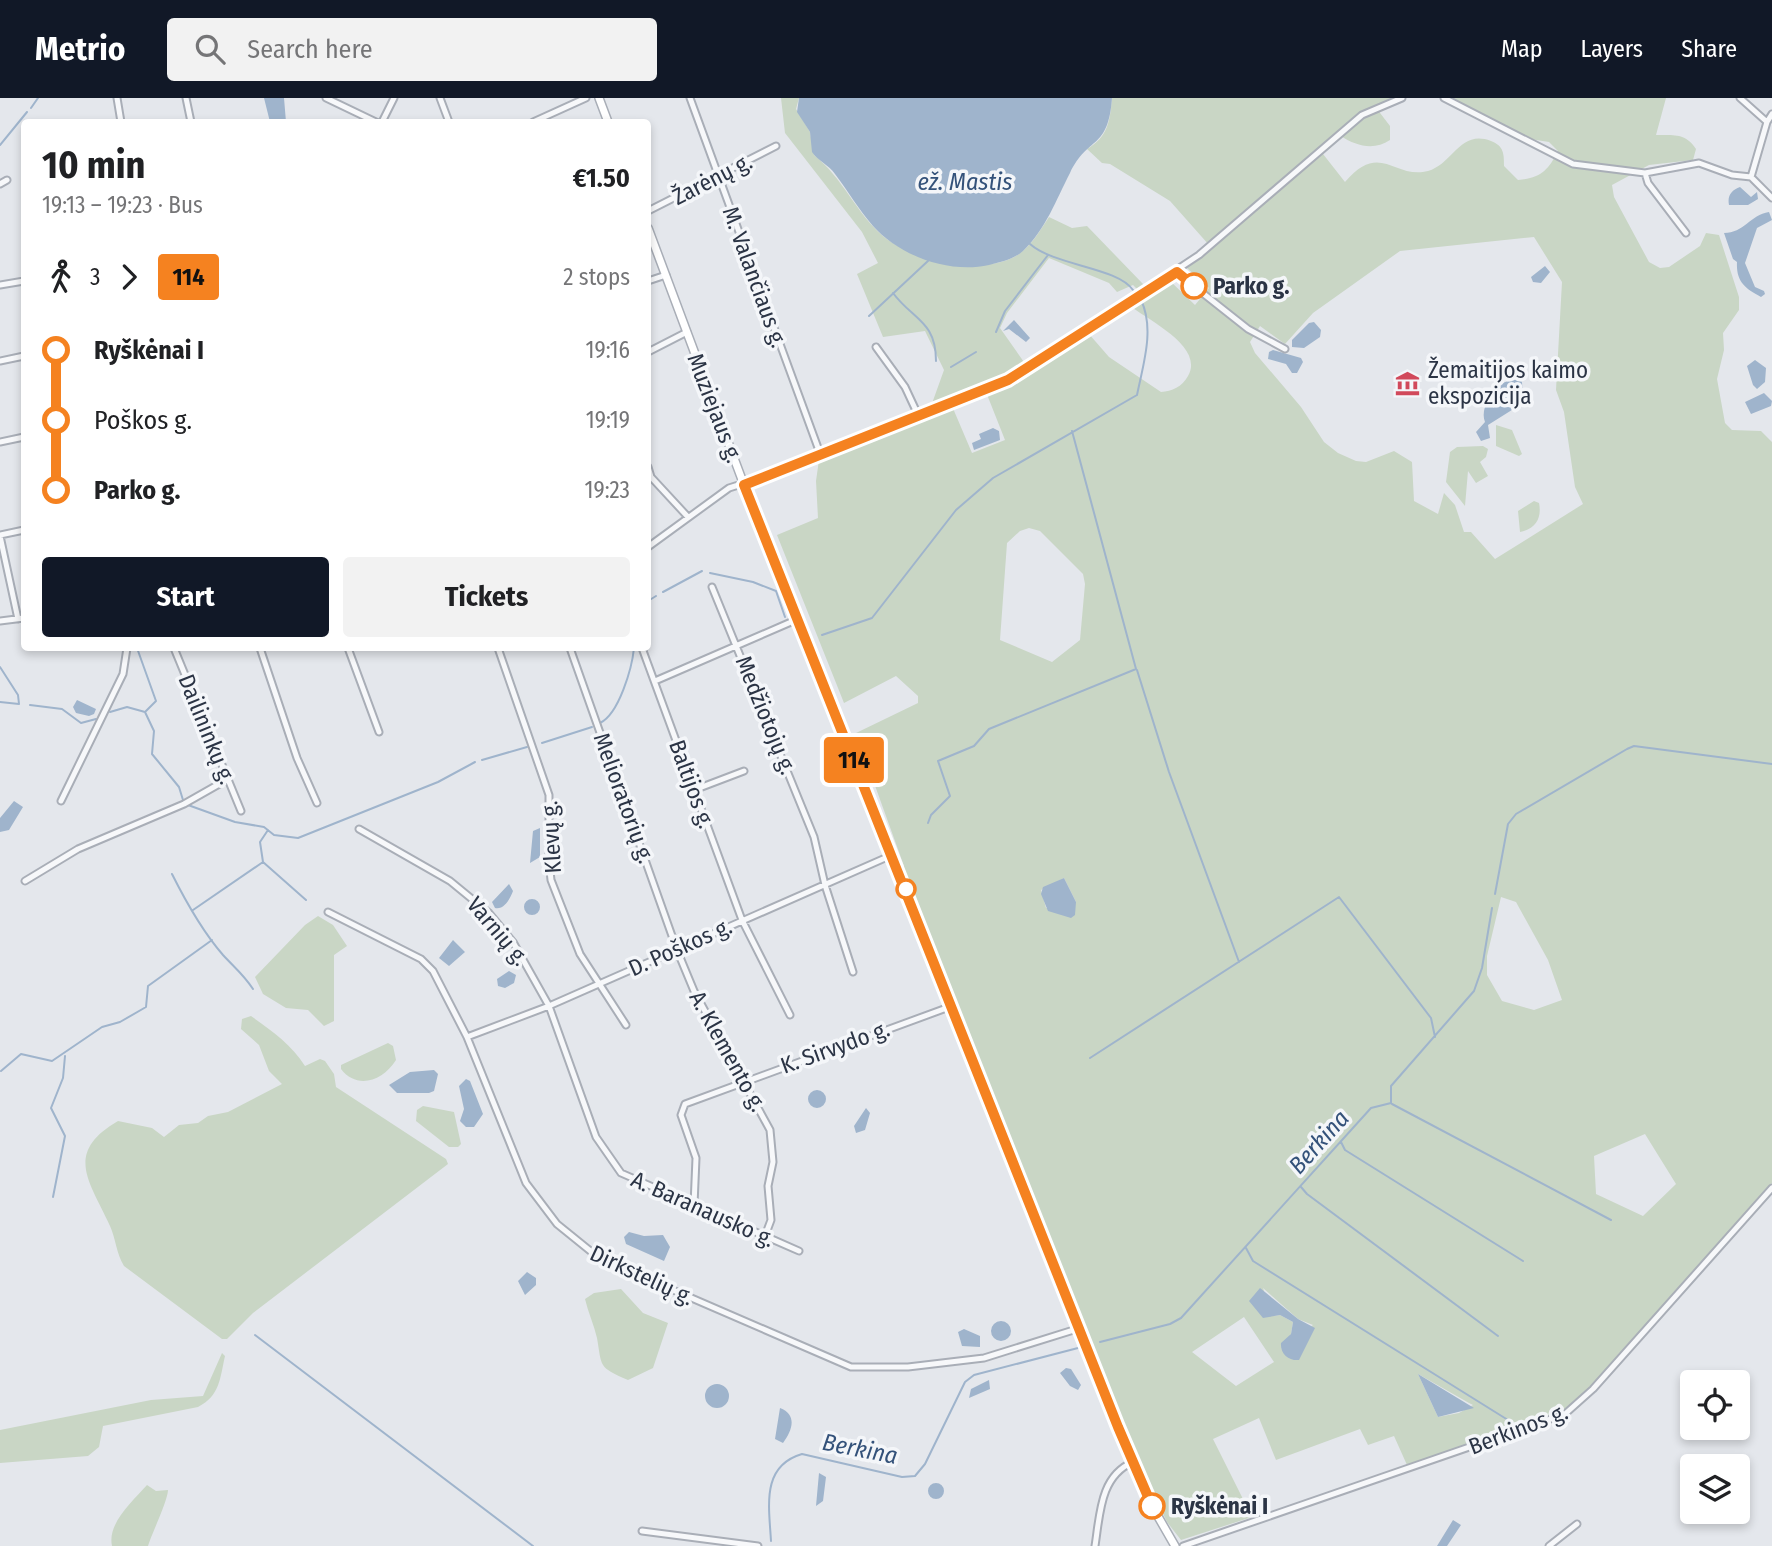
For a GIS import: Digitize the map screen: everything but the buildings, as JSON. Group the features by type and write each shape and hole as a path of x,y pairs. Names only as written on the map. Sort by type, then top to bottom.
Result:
{"main road":[{"path":"599,98 607,119"},
{"name":"Muziejaus g.","path":"651,236 744,485 1080,1328"},
{"path":"1080,1328 1133,1462 1175,1546"}],"street":[{"path":"117,98 120,119"},
{"path":"186,98 190,119"},
{"path":"326,98 370,119"},
{"path":"384,119 394,98"},
{"path":"440,98 448,119"},
{"path":"540,119 586,98"},
{"name":"M. Valančiaus g.","path":"690,98 821,456"},
{"path":"651,545 729,488 821,456 1018,375 1177,272 1245,218 1355,120 1371,109 1402,98"},
{"path":"1444,98 1573,164 1645,173 1699,163 1732,176 1751,177 1772,198"},
{"path":"1740,98 1767,122"},
{"path":"1751,177 1767,122 1772,114"},
{"name":"Žarėnų g.","path":"651,210 776,146"},
{"path":"1645,173 1647,183 1686,233"},
{"path":"0,184 7,180"},
{"path":"1177,272 1248,329 1285,349"},
{"path":"651,280 666,275"},
{"path":"0,285 21,282"},
{"path":"651,350 687,332"},
{"path":"876,347 905,387 919,417"},
{"path":"0,361 21,357"},
{"path":"0,442 21,438"},
{"path":"651,477 688,517"},
{"path":"0,621 21,619 0,536 21,531"},
{"name":"Medžiotojų g.","path":"712,587 738,645 814,837 825,885 853,972"},
{"path":"655,681 797,619"},
{"path":"61,801 123,674 127,651"},
{"name":"Dailininkų g.","path":"175,651 241,811"},
{"path":"261,651 297,758 317,803"},
{"path":"349,651 379,732"},
{"name":"Klevų g.","path":"499,651 550,795 548,862 551,880 580,954 626,1025"},
{"name":"Melioratorių g.","path":"571,651 677,950"},
{"name":"Baltijos g.","path":"643,651 742,920 790,1015"},
{"path":"694,790 744,771"},
{"path":"25,881 78,849 184,804 228,779"},
{"name":"Varnių g.","path":"359,829 450,881 489,913 527,964 549,1006"},
{"name":"D. Poškos g.","path":"467,1037 549,1006 892,855"},
{"name":"Dirkstelių g.","path":"328,912 421,958 444,989 467,1037 526,1184 556,1224 599,1258 851,1367 908,1367 984,1358 1080,1328"},
{"name":"A. Klemento g.","path":"677,950 694,991 770,1130 773,1162 768,1186 771,1220 765,1236"},
{"name":"A. Baranausko g.","path":"549,1006 596,1137 621,1173 638,1183 799,1251"},
{"name":"K. Sirvydo g.","path":"694,1205 696,1158 681,1115 681,1107 745,1080 952,1006"},
{"name":"Berkinos g.","path":"1182,1546 1565,1414 1593,1389 1772,1188"},
{"path":"1095,1546 1106,1489 1119,1468 1133,1462"},
{"path":"1549,1546 1577,1524"},
{"path":"642,1531 758,1546"}],"green space":[{"path":"781,98 799,98 796,109 810,132 814,155 833,174 873,227 896,245 930,259 950,263 969,265 1005,261 1019,254 1032,242 1049,217 1072,228 1087,226 1144,285 1138,290 1133,285 1117,292 1109,283 1049,258 1007,313 1000,328 1026,365 984,387 930,409 944,370 925,331 883,337 857,274 878,263 862,232 785,133"},
{"path":"1112,98 1396,98 1361,111 1209,245 1170,201 1110,164 1102,163 1087,149 1107,128"},
{"path":"1452,98 1666,98 1656,135 1679,136 1688,140 1696,149 1693,160 1649,165 1612,185 1614,197 1649,262 1660,268 1669,267 1700,246 1706,233 1719,235 1739,297 1739,310 1723,333 1724,350 1717,379 1725,423 1732,430 1761,431 1772,442 1772,1183 1587,1391 1566,1410 1407,1465 1394,1436 1368,1445 1360,1429 1276,1460 1259,1418 1213,1439 1252,1517 1181,1540 1167,1522 1132,1449 900,868 904,866 856,733 918,703 918,696 896,676 844,703 777,535 818,518 816,481 819,460 952,406 972,453 1005,440 986,392 1020,377 1089,334 1109,357 1161,392 1180,386 1186,380 1191,365 1182,344 1129,305 1169,280 1195,305 1209,288 1187,268 1323,154 1345,182 1357,170 1378,162 1406,171 1428,171 1444,162 1464,143 1480,139 1499,145 1504,166 1518,180 1542,172 1551,164 1558,151 1549,142 1530,139","holes":["1534,237 1562,282 1556,390 1564,412 1575,487 1583,504 1495,559 1471,532 1464,532 1455,505 1444,493 1438,514 1414,501 1412,462 1394,451 1366,462 1356,461 1338,453 1324,442 1301,407 1255,353 1250,342 1260,326 1285,344 1313,313 1400,251","1029,528 1040,531 1083,574 1085,584 1080,640 1052,662 1000,640 1007,543 1020,531","1064,878 1076,902 1046,908 1041,890","1501,897 1516,902 1548,960 1562,1000 1534,1010 1502,1001 1487,975 1487,956","1645,1134 1676,1184 1643,1216 1596,1194 1594,1156","1263,1288 1298,1319 1313,1325 1281,1349 1291,1334 1293,1322 1280,1315 1272,1316","1244,1317 1274,1362 1236,1386 1192,1352","1418,1374 1473,1405 1459,1413 1438,1417"]},
{"path":"1377,109 1390,126 1390,140 1365,146 1341,136"},
{"path":"1496,425 1512,430 1522,454 1519,456 1496,446"},
{"path":"1483,446 1488,449 1486,457 1480,462 1488,476 1476,483 1468,471 1465,506 1446,482 1450,452 1457,447"},
{"path":"1534,501 1539,503 1539,518 1530,528 1520,532 1518,511"},
{"path":"318,916 333,925 347,946 334,955 334,1021 324,1026 308,1010 286,1008 263,994 255,977 305,925"},
{"path":"251,1016 287,1044 305,1066 320,1059 325,1061 334,1074 336,1087 446,1159 448,1164 253,1313 227,1339 222,1339 124,1266 110,1226 89,1182 86,1157 91,1145 101,1133 118,1121 152,1128 164,1137 179,1125 198,1123 208,1116 228,1112 282,1084 269,1071 259,1045 241,1029 242,1019"},
{"path":"388,1043 393,1046 396,1060 377,1078 362,1081 347,1076 341,1069 341,1065"},
{"path":"423,1106 454,1112 461,1144 458,1147 449,1147 416,1121 417,1110"},
{"path":"621,1289 643,1313 668,1323 653,1368 628,1380 603,1365 585,1299 594,1293"},
{"path":"222,1353 225,1356 218,1386 211,1397 198,1407 103,1426 99,1447 88,1456 0,1463 0,1430 151,1400 203,1396"},
{"path":"147,1485 156,1491 168,1490 148,1546 112,1546 111,1537 117,1521"}],"water":[{"path":"264,98 284,98 286,119 269,119"},
{"name":"ež. Mastis","path":"799,98 1112,98 1110,115 1102,135 1077,161 1050,214 1023,251 989,265 958,267 942,265 911,254 884,237 873,226 833,171 812,152 810,132 797,112"},
{"path":"1740,187 1751,197 1757,192 1758,199 1748,205 1729,205 1731,193"},
{"path":"1769,212 1772,220 1757,228 1745,263 1755,287 1764,291 1765,294 1761,297 1746,287 1740,279 1737,262 1733,259 1724,233 1737,230"},
{"path":"1545,266 1550,272 1541,283 1533,282 1531,277"},
{"path":"1014,320 1030,338 1026,342 1009,329 1003,331"},
{"path":"1314,322 1321,330 1320,337 1304,348 1292,347 1292,340 1309,323"},
{"path":"1273,350 1301,358 1303,362 1297,373 1292,373 1286,364 1268,359 1269,352"},
{"path":"1755,360 1766,368 1765,382 1757,389 1747,366"},
{"path":"1516,377 1522,382 1523,403 1488,425 1490,438 1481,441 1476,432 1485,422 1484,412 1489,397 1499,385"},
{"path":"1764,393 1772,401 1771,406 1751,414 1745,402"},
{"path":"993,428 999,431 1000,440 974,450 972,443 981,439 979,434"},
{"path":"77,700 96,709 94,714 89,716 76,713 73,707"},
{"path":"14,801 23,807 9,830 0,832 0,818"},
{"path":"540,828 540,857 530,863 533,831"},
{"path":"1064,878 1076,902 1075,915 1071,918 1048,911 1041,894 1043,887"},
{"path":"509,884 513,891 510,897 504,906 495,908 492,902"},
{"path":"529,899 535,899 540,907 538,913 529,915 524,910 524,904"},
{"path":"453,940 465,952 449,966 439,958"},
{"path":"509,971 516,975 514,983 505,988 498,986 497,979"},
{"path":"434,1070 438,1074 434,1091 429,1093 397,1093 389,1085 410,1072"},
{"path":"466,1079 470,1081 483,1114 474,1127 466,1127 460,1121 464,1109 459,1086"},
{"path":"817,1090 823,1093 826,1099 823,1105 817,1108 811,1105 808,1099 811,1093"},
{"path":"866,1108 870,1113 865,1130 856,1133 854,1126"},
{"path":"629,1232 644,1236 663,1235 670,1247 664,1261 626,1244 624,1237"},
{"path":"527,1272 536,1278 536,1285 525,1295 518,1281"},
{"path":"1260,1288 1298,1319 1315,1328 1299,1360 1286,1356 1281,1347 1281,1343 1291,1334 1293,1322 1280,1315 1263,1318 1249,1301"},
{"path":"1001,1321 1008,1324 1011,1331 1008,1338 1001,1341 994,1338 991,1331 994,1324"},
{"path":"964,1329 980,1336 980,1347 962,1346 958,1332"},
{"path":"1066,1368 1071,1369 1081,1385 1078,1390 1070,1386 1060,1373"},
{"path":"1418,1374 1474,1408 1438,1417"},
{"path":"989,1380 990,1389 969,1398 971,1389"},
{"path":"717,1384 728,1391 729,1396 722,1407 717,1408 706,1401 705,1396 712,1385"},
{"path":"780,1408 789,1415 792,1424 783,1443 775,1439"},
{"path":"819,1473 826,1477 823,1501 816,1506"},
{"path":"933,1483 939,1483 944,1491 942,1497 933,1499 928,1494 928,1488"},
{"path":"1453,1520 1461,1525 1447,1546 1437,1546"}],"waterway":[{"path":"31,108 38,98"},
{"path":"21,119 27,112"},
{"path":"0,145 21,119"},
{"path":"1030,244 1054,257 1114,276 1133,290"},
{"path":"996,332 1005,311 1048,255"},
{"path":"869,316 929,260"},
{"path":"893,293 928,329 935,348 936,361"},
{"path":"822,635 872,618 956,510 993,478 1137,395 1147,335 1141,300"},
{"path":"951,367 976,352"},
{"path":"928,823 931,815 950,796 938,761 974,746 989,729 1136,669 1072,431"},
{"path":"663,592 702,571"},
{"path":"710,573 753,582 776,591 785,617"},
{"path":"651,599 656,596"},
{"path":"138,651 156,701 146,711"},
{"path":"600,723 619,701 634,651"},
{"path":"0,667 18,695 19,704 0,702"},
{"path":"1137,670 1169,772 1239,962"},
{"path":"30,705 62,709 81,723 96,719"},
{"path":"110,712 127,707 145,712 154,731 152,754 179,787 183,800"},
{"path":"542,743 592,727"},
{"name":"Berkina","path":"1495,894 1508,824 1516,814 1627,749 1634,746 1772,764"},
{"path":"482,760 527,747"},
{"path":"188,805 235,822 264,827 274,835 298,838 438,782 475,762"},
{"path":"193,910 263,862 260,842 268,830"},
{"path":"263,862 306,900"},
{"path":"172,874 209,937 253,989"},
{"path":"1090,1058 1339,897 1431,1018 1435,1037"},
{"name":"Berkina","path":"1100,1342 1170,1324 1181,1318 1371,1108 1391,1103 1391,1086 1474,991 1482,968 1492,908"},
{"path":"1,1071 21,1054 52,1061 102,1027 120,1022 146,1007 148,986 212,940"},
{"path":"53,1197 65,1136 51,1108 63,1078 65,1056"},
{"path":"1392,1104 1611,1220"},
{"path":"1341,1142 1345,1150 1523,1261"},
{"path":"1301,1187 1498,1336"},
{"path":"1246,1248 1253,1261 1516,1425"},
{"path":"255,1335 533,1546"},
{"name":"Berkina","path":"771,1541 770,1489 780,1468 789,1460 802,1454 902,1477 915,1476 925,1464 965,1382 974,1375 1078,1348"}],"bus line":[{"name":"114","path":"1152,1506 1118,1427 744,485 1008,380 1154,284 1177,272 1194,286"}],"place":[{"name":"Parko g.","path":"1194,286"},
{"name":"Žemaitijos kaimo ekspozicija","path":"1408,383"},
{"name":"Ryškėnai I","path":"1152,1506"}]}
